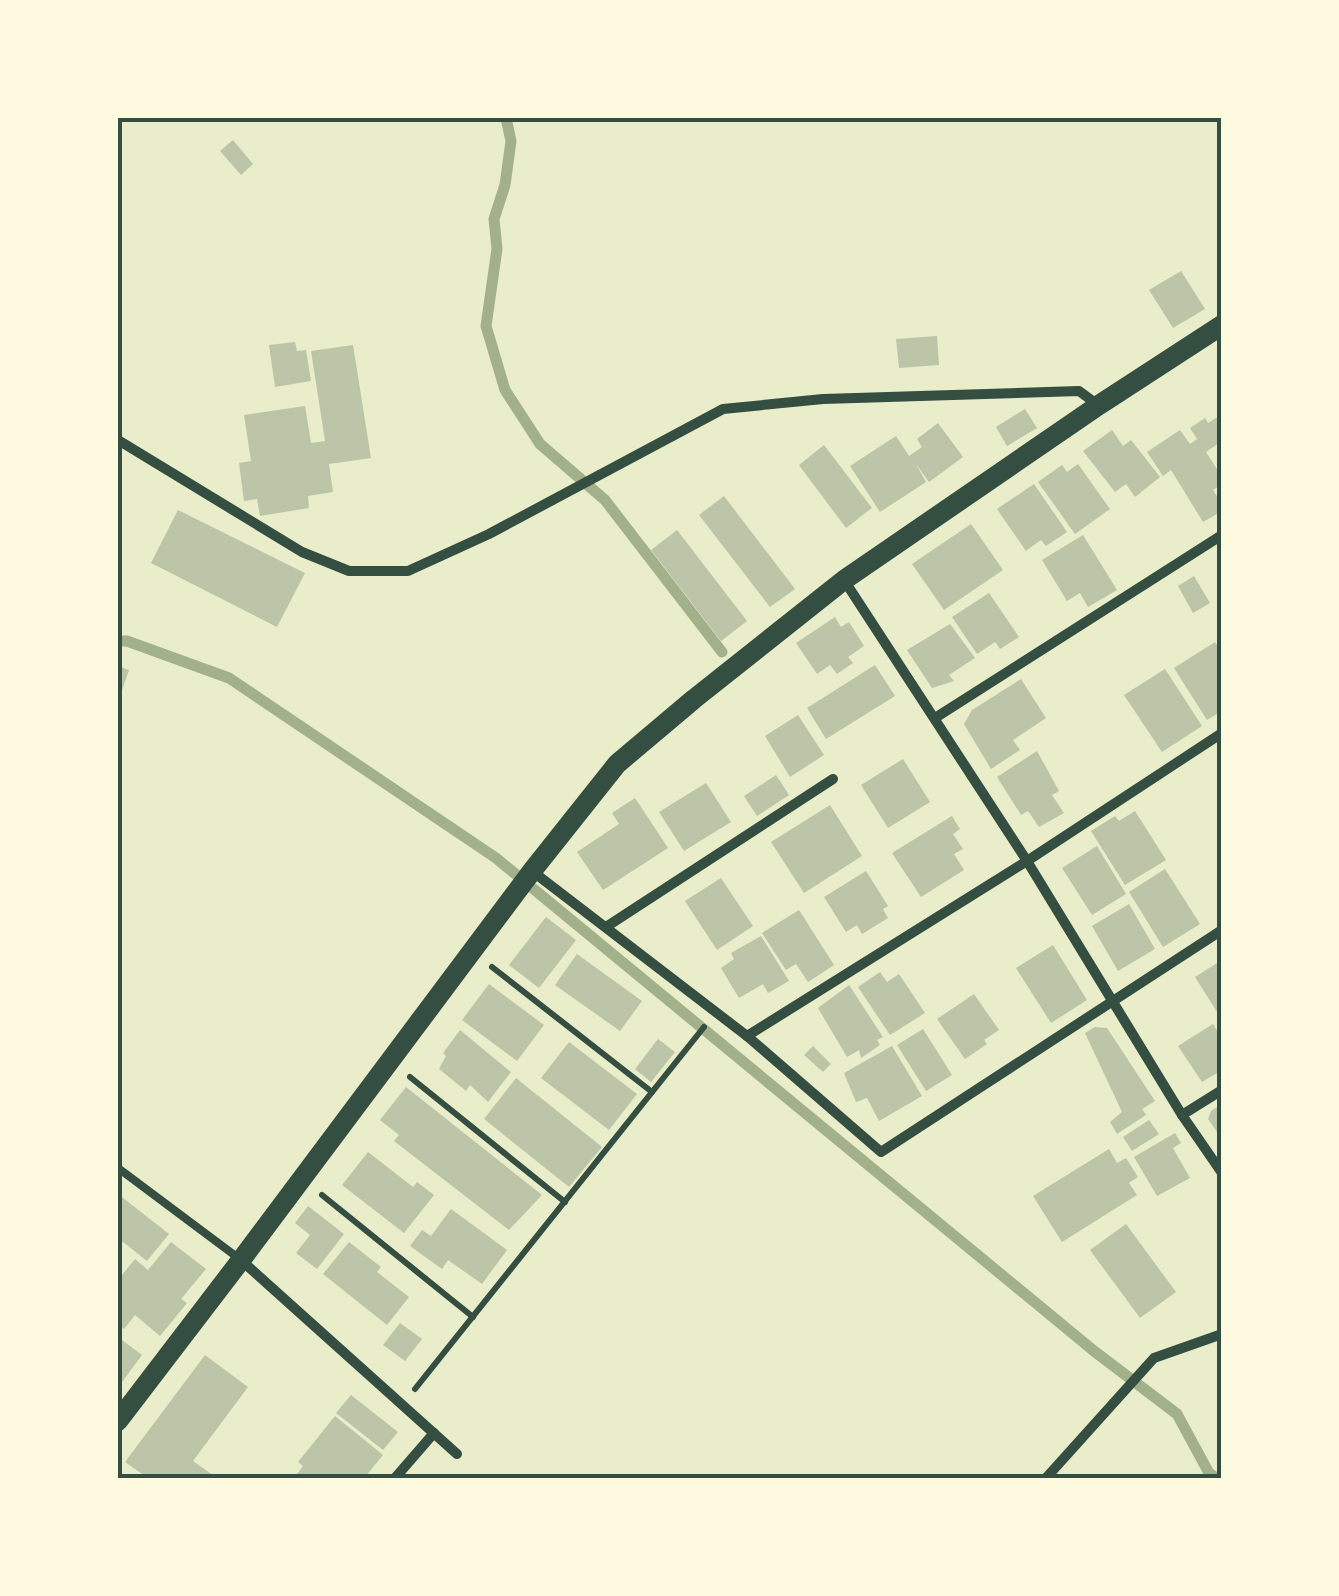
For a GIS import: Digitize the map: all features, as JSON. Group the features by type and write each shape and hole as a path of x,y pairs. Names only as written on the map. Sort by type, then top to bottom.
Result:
{"main road":[{"path":"118,1421 532,870 617,764 844,580 1099,405 1219,332"}],"street":[{"path":"118,440 302,552 349,572 408,571 489,534 723,408 823,399 1079,391 1099,405"},
{"path":"935,718 1222,534"},
{"path":"844,580 1026,861 1182,1116 1222,1173"},
{"path":"748,1036 1222,733"},
{"path":"606,927 833,779"},
{"path":"532,870 748,1036 881,1152 1222,930"},
{"path":"1182,1116 1222,1090"},
{"path":"241,1260 456,1454"},
{"path":"1046,1478 1154,1358 1222,1334"},
{"path":"396,1478 434,1433"}],"lane":[{"path":"118,1168 241,1260"}],"path":[{"path":"471,951 652,1092"},
{"path":"402,1405 716,1012"},
{"path":"390,1061 565,1202"},
{"path":"302,1179 473,1317"}],"building":[{"path":"233,140 253,164 241,175 220,151"},
{"path":"1181,271 1205,309 1173,328 1149,290"},
{"path":"937,336 939,365 899,368 896,339"},
{"path":"295,342 297,351 306,350 311,381 275,387 269,345"},
{"path":"353,345 371,458 329,464 333,492 308,496 309,508 260,516 257,499 244,501 239,463 251,461 244,415 305,406 311,443 325,441 311,351"},
{"path":"1025,409 1037,428 1007,446 996,427"},
{"path":"1222,414 1222,432 1218,434 1222,441 1206,452 1222,477 1222,484 1213,490 1222,511 1203,522 1171,470 1163,476 1147,452 1180,430 1190,444 1197,439 1190,428 1205,418 1208,423"},
{"path":"938,423 963,457 929,482 916,464 926,482 880,512 850,466 896,436 909,456 922,447 917,439"},
{"path":"1112,430 1123,446 1131,440 1160,477 1135,497 1126,484 1115,492 1083,451"},
{"path":"824,445 872,508 846,528 799,465"},
{"path":"1078,464 1110,509 1075,534 1038,482 1062,465 1067,472"},
{"path":"1034,484 1067,532 1046,546 1041,540 1026,551 997,509"},
{"path":"724,496 795,589 770,607 699,515"},
{"path":"178,510 305,573 277,627 151,563"},
{"path":"971,524 1003,570 944,610 912,564"},
{"path":"677,530 747,621 721,641 651,550"},
{"path":"1083,535 1117,590 1088,607 1080,593 1067,601 1042,560"},
{"path":"1194,576 1210,603 1193,613 1178,586"},
{"path":"989,593 1019,637 1000,649 995,642 977,654 952,617"},
{"path":"835,617 841,627 849,622 864,646 848,657 853,663 837,674 830,665 817,674 796,643"},
{"path":"950,624 975,658 949,675 954,681 932,688 907,650"},
{"path":"1215,642 1222,653 1222,711 1207,720 1174,668"},
{"path":"875,665 895,696 826,739 807,708"},
{"path":"118,666 129,670 118,702"},
{"path":"1165,669 1202,726 1162,752 1124,695"},
{"path":"1021,679 1046,718 1013,740 1020,750 991,769 964,724 972,710"},
{"path":"798,715 824,755 790,777 765,736"},
{"path":"1037,751 1059,791 1052,795 1064,813 1039,827 1028,811 1021,815 997,777"},
{"path":"903,759 930,802 888,828 861,785"},
{"path":"776,775 789,795 757,816 744,796"},
{"path":"706,783 731,822 684,851 659,812"},
{"path":"635,798 668,848 603,890 577,852 619,824 612,813"},
{"path":"830,805 862,856 804,893 771,842"},
{"path":"1135,811 1166,860 1125,885 1091,831 1115,816 1119,821"},
{"path":"952,816 960,829 953,834 963,849 954,854 964,870 921,897 892,853"},
{"path":"1097,846 1126,894 1092,915 1062,868"},
{"path":"1165,869 1200,924 1163,947 1129,892"},
{"path":"866,871 888,906 883,909 888,918 862,934 857,925 846,932 824,897"},
{"path":"721,878 753,926 717,950 685,901"},
{"path":"1129,904 1155,949 1118,971 1092,926"},
{"path":"799,910 834,965 808,982 796,964 786,970 762,933"},
{"path":"546,917 576,940 539,988 509,965"},
{"path":"761,936 789,981 768,993 763,984 739,998 721,968 734,959 731,953"},
{"path":"1053,945 1087,1000 1051,1023 1016,968"},
{"path":"577,954 642,1001 620,1031 555,985"},
{"path":"1222,960 1222,1013 1219,1015 1195,977"},
{"path":"880,972 887,982 899,974 925,1013 890,1035 858,987"},
{"path":"489,984 544,1025 517,1061 462,1020"},
{"path":"849,985 883,1037 877,1040 880,1045 861,1058 859,1050 847,1057 818,1008"},
{"path":"974,994 999,1030 965,1059 937,1019"},
{"path":"1213,1024 1222,1038 1222,1070 1202,1082 1178,1046"},
{"path":"1095,1027 1107,1028 1155,1101 1142,1109 1146,1115 1117,1134 1110,1122 1122,1112 1085,1033"},
{"path":"923,1029 952,1075 926,1091 897,1045"},
{"path":"460,1030 511,1072 488,1102 470,1085 466,1091 439,1069 446,1056 443,1053"},
{"path":"658,1039 675,1052 651,1082 635,1069"},
{"path":"569,1042 637,1094 609,1130 541,1078"},
{"path":"813,1046 831,1064 823,1072 804,1055"},
{"path":"892,1046 922,1096 879,1121 867,1098 856,1102 844,1073"},
{"path":"516,1078 602,1147 569,1187 484,1119"},
{"path":"406,1087 542,1195 509,1230 394,1141 399,1135 380,1120"},
{"path":"1222,1104 1222,1139 1208,1119 1211,1111"},
{"path":"1149,1120 1159,1134 1132,1151 1123,1137"},
{"path":"1175,1133 1181,1143 1173,1148 1190,1178 1157,1196 1134,1157"},
{"path":"1109,1149 1117,1163 1126,1158 1138,1177 1129,1183 1137,1195 1062,1242 1033,1196"},
{"path":"368,1152 413,1187 417,1182 434,1195 404,1233 342,1185"},
{"path":"118,1194 169,1234 147,1261 118,1238"},
{"path":"308,1206 344,1234 317,1269 296,1253 310,1235 295,1223"},
{"path":"451,1209 507,1250 482,1284 448,1260 442,1269 410,1246 422,1230 431,1236"},
{"path":"1126,1224 1176,1292 1140,1318 1090,1250"},
{"path":"171,1242 206,1269 181,1299 187,1303 160,1336 135,1315 124,1329 118,1324 118,1280 135,1259 148,1270"},
{"path":"349,1242 381,1267 377,1272 409,1297 387,1325 323,1274"},
{"path":"400,1323 422,1339 405,1361 383,1345"},
{"path":"118,1337 142,1355 122,1382 118,1379"},
{"path":"205,1355 248,1387 193,1461 217,1478 148,1478 125,1462"},
{"path":"351,1395 398,1432 383,1450 336,1413"},
{"path":"335,1416 383,1455 364,1478 294,1478 303,1466 298,1462"}],"waterway":[{"path":"506,118 511,141 505,185 494,219 497,249 486,326 505,390 540,444 605,500 722,652"},
{"path":"118,641 229,678 496,858 1094,1351 1177,1414 1209,1473 1216,1478"}]}
